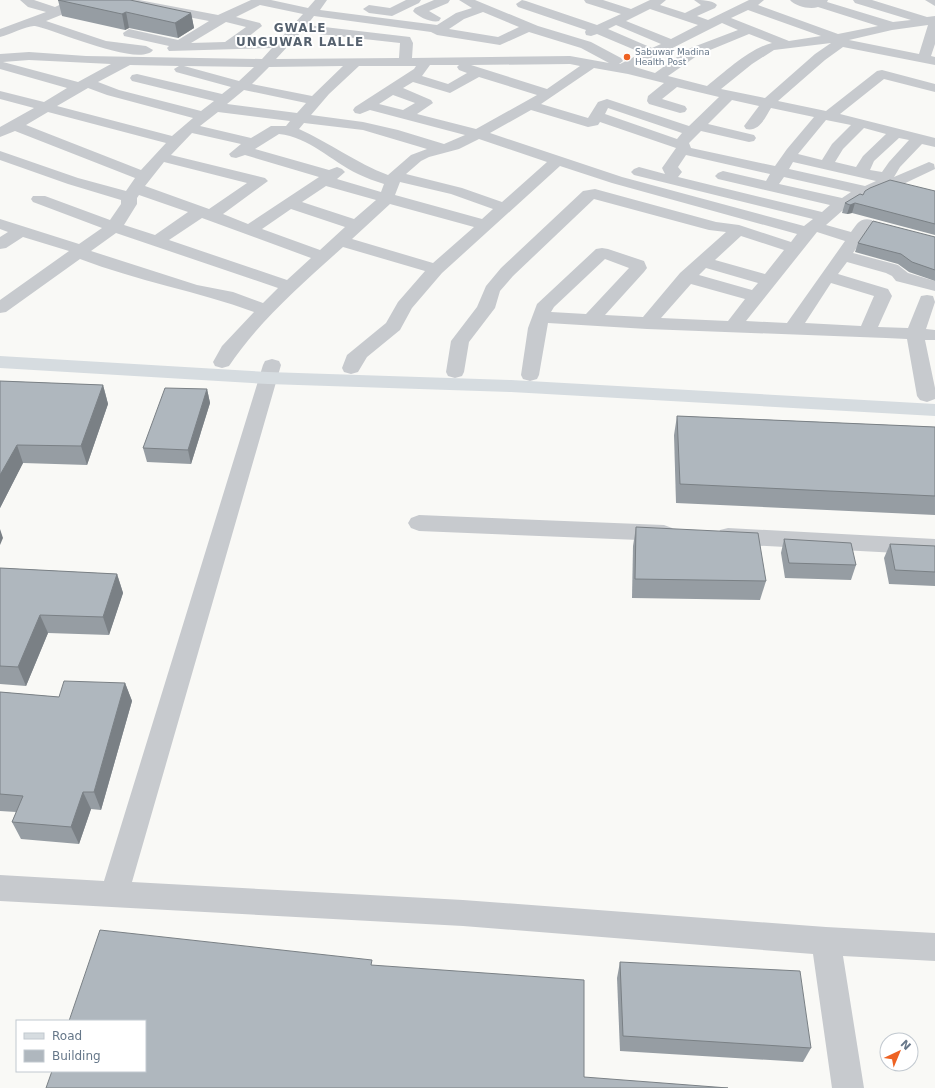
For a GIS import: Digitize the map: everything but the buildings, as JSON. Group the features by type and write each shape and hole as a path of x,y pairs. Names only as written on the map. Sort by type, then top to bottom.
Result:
{"main road":[{"path":"0,350 222,362 270,372 351,368 530,375 932,401"},
{"path":"0,362 270,372 511,386 932,401"}],"street":[{"path":"28,11 54,13 79,0"},
{"path":"179,0 225,17 256,26 233,46 230,62"},
{"path":"237,0 257,2 310,12 443,28 500,41 529,27"},
{"path":"346,5 376,3 392,12 415,0 438,2 468,13"},
{"path":"466,0 529,27 598,51 627,68"},
{"path":"590,0 656,20"},
{"path":"665,0 700,5"},
{"path":"796,0 812,5 820,1 892,26"},
{"path":"859,0 932,21"},
{"path":"123,13 130,1 225,17"},
{"path":"0,308 114,227 129,204 136,187 160,157 188,128 242,86 284,44 310,12 326,1"},
{"path":"177,46 203,29 257,2"},
{"path":"438,2 419,11 443,28"},
{"path":"499,15 527,2 597,29 652,53"},
{"path":"895,10 908,2"},
{"path":"926,2 935,2"},
{"path":"926,2 935,10"},
{"path":"571,41 654,3 686,17 717,22 748,30 820,57"},
{"path":"627,68 671,43 754,3 839,40 930,58"},
{"path":"686,17 700,5"},
{"path":"2,28 38,6 71,20"},
{"path":"343,124 367,105 419,72 433,55 443,28 468,13 483,8"},
{"path":"28,11 70,34 136,52 164,63 242,86 314,101"},
{"path":"2,28 12,16"},
{"path":"616,21 671,43"},
{"path":"710,91 758,54 771,47 786,44 839,40 892,26 932,21"},
{"path":"920,84 930,58 932,21"},
{"path":"183,26 203,29"},
{"path":"2,28 25,39"},
{"path":"298,28 379,37 407,42 405,61"},
{"path":"677,28 691,34"},
{"path":"657,78 693,52 748,30"},
{"path":"118,31 136,52"},
{"path":"304,60 327,31"},
{"path":"29,56 70,34"},
{"path":"333,62 353,34"},
{"path":"856,35 930,58"},
{"path":"292,131 291,129 314,101 360,61 379,37"},
{"path":"529,105 588,123 593,122 602,105 607,103 695,129 750,132 768,103 839,40"},
{"path":"0,58 136,52 177,46 284,44"},
{"path":"0,133 83,85 136,52"},
{"path":"112,91 164,63 405,61 433,55 451,63 479,71 513,84 549,94"},
{"path":"429,82 451,63 570,60 627,68 657,78 710,91 861,123 935,143"},
{"path":"222,362 229,350 289,286 358,226 386,198 393,179 416,158 424,154 454,146 478,134 493,124 549,94 593,63"},
{"path":"0,65 112,92 214,108 343,124 393,133 444,149"},
{"path":"411,77 452,89 479,71"},
{"path":"762,201 789,157 814,126 879,75 885,74 935,88"},
{"path":"136,78 214,108"},
{"path":"674,82 653,99 654,101 680,109"},
{"path":"392,89 426,103 405,115"},
{"path":"0,95 176,141"},
{"path":"669,179 674,172 670,168 695,129 729,95"},
{"path":"367,105 478,134 617,180 818,222 873,225 854,238 793,328"},
{"path":"794,109 788,120 814,126"},
{"path":"596,116 627,126 614,136 867,191"},
{"path":"3,159 62,133 91,118"},
{"path":"826,165 837,147 861,123"},
{"path":"14,126 62,133 105,162 136,187"},
{"path":"188,128 249,147 328,178 386,198 485,225"},
{"path":"213,169 276,129 292,131 316,142 363,172 456,191 505,208"},
{"path":"861,172 868,159 897,132"},
{"path":"887,182 894,165 919,138"},
{"path":"157,241 260,181 160,157"},
{"path":"789,157 861,172 913,190"},
{"path":"3,159 73,181 136,187 322,256"},
{"path":"351,368 354,359 360,353 394,326 404,306 436,269 557,161"},
{"path":"73,181 105,162"},
{"path":"251,229 291,204 349,163"},
{"path":"733,326 794,248 818,222 844,203 867,191 929,167"},
{"path":"601,195 617,180 632,170 762,201 818,222 854,238"},
{"path":"909,175 935,182"},
{"path":"723,176 844,203"},
{"path":"454,372 460,341 486,308 492,290 507,272 589,194 601,195 704,225 715,227 726,226 794,248"},
{"path":"39,199 114,227 289,286"},
{"path":"291,204 358,226"},
{"path":"0,224 82,250"},
{"path":"647,324 663,302 686,277 738,230"},
{"path":"0,244 21,231"},
{"path":"340,241 436,269"},
{"path":"82,250 82,254 86,256 192,289 227,296 266,310"},
{"path":"530,375 534,344 543,309 546,304 602,253 638,265 638,268 591,320"},
{"path":"842,255 892,269 898,272 902,277 931,293 915,334 932,401"},
{"path":"703,262 769,281"},
{"path":"827,276 882,294 883,296 867,332"},
{"path":"686,277 756,297"},
{"path":"541,317 647,324 793,328 935,336"},
{"path":"114,894 270,372"},
{"path":"419,523 682,534"},
{"path":"706,535 935,547"},
{"path":"0,888 470,914 826,941 935,947"},
{"path":"826,941 848,1088"}],"place":[{"name":"Sabuwar Madina Health Post","path":"627,57"}],"district":[{"name":"GWALE UNGUWAR LALLE","path":"300,35"}]}
